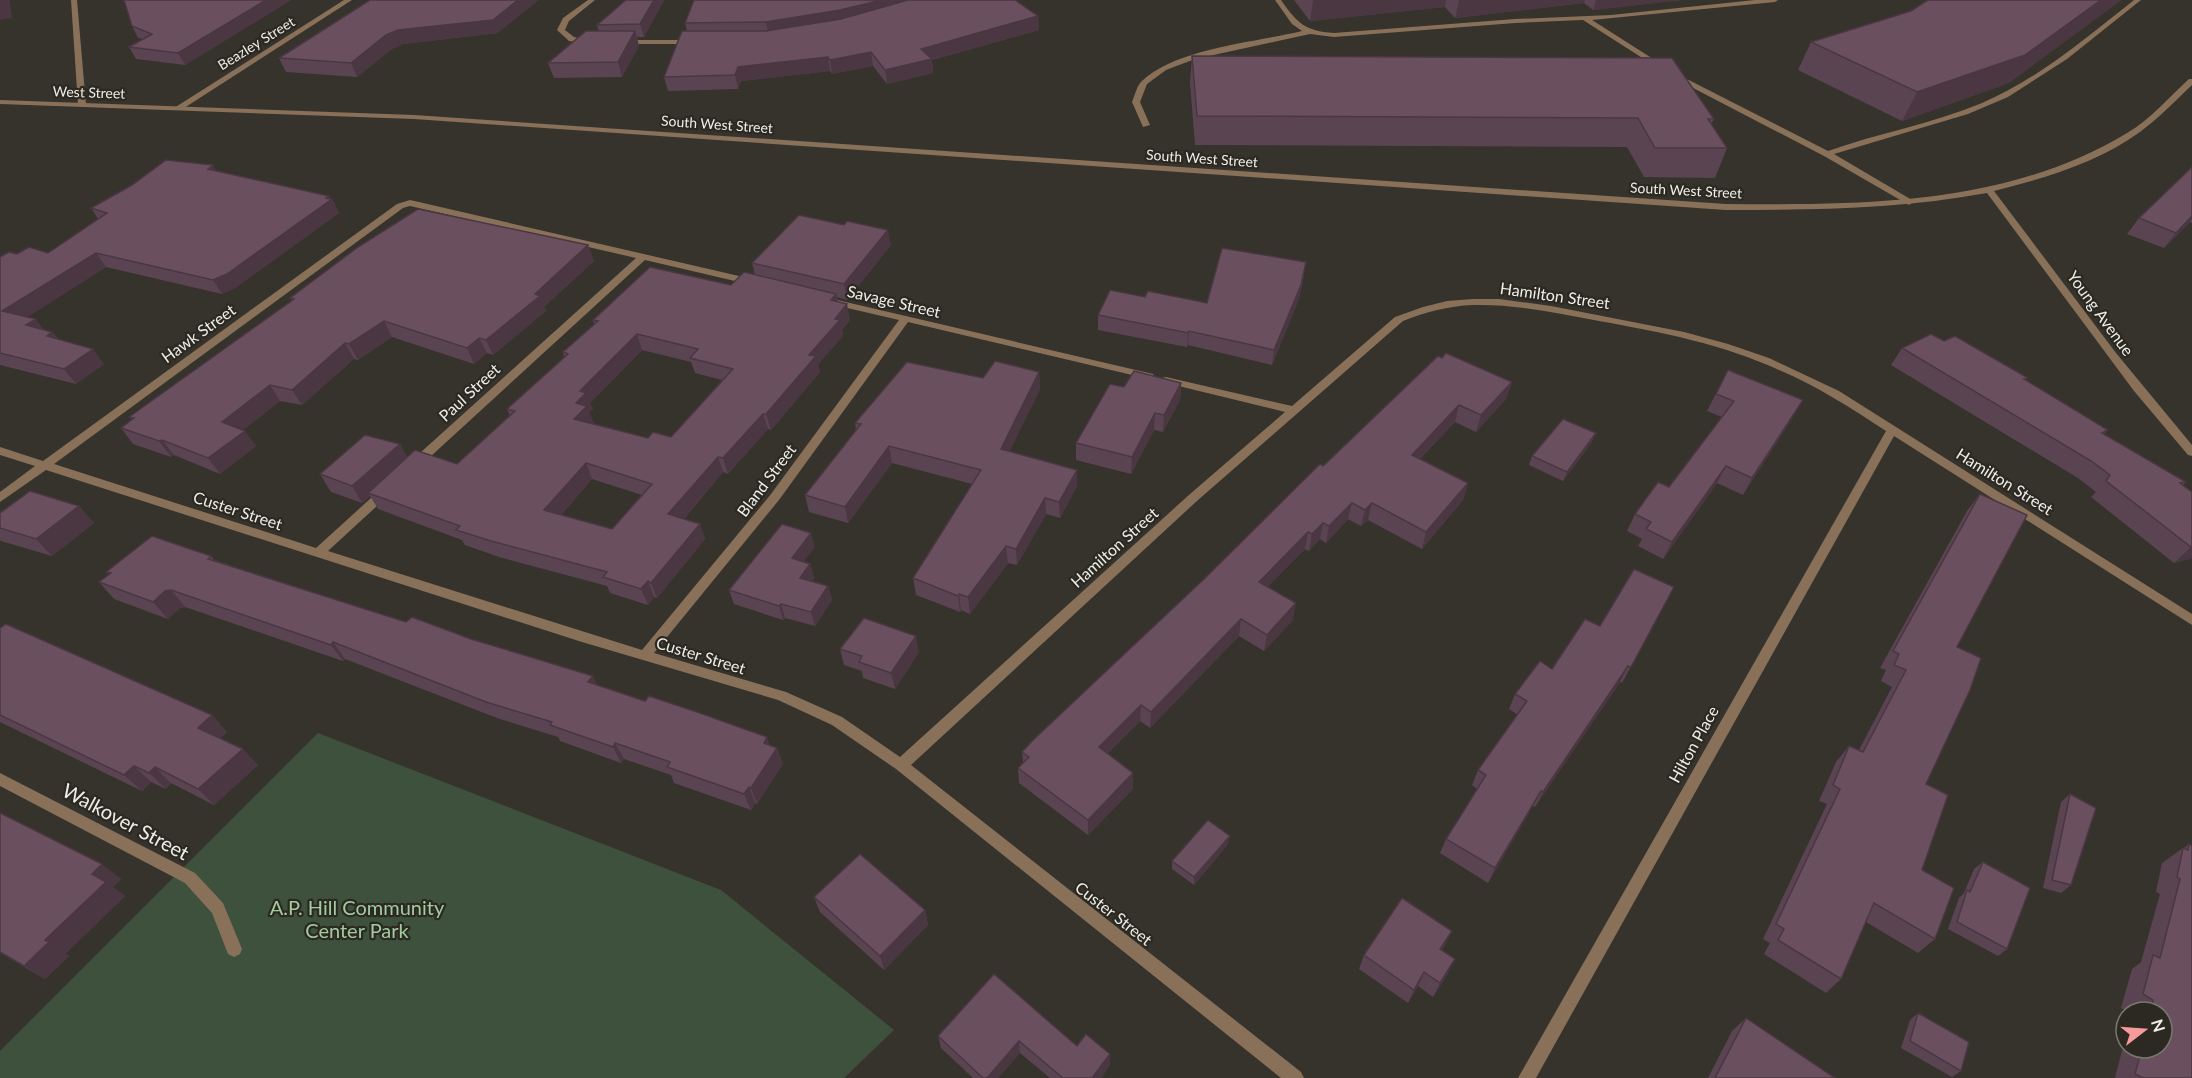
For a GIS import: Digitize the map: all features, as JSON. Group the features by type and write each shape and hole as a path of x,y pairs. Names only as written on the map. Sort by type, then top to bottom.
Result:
{"street":[{"path":"74,0 81,105"},
{"name":"Beazley Street","path":"178,108 349,0"},
{"path":"592,0 563,23 561,30 572,39 598,42"},
{"path":"1278,0 1294,24 1308,32"},
{"path":"1146,125 1137,114 1133,102 1141,82 1154,71 1198,56 1308,32 1334,35 1515,21 1586,19 1775,0"},
{"path":"1827,154 1858,141 1983,105 2019,89 2047,71 2138,0"},
{"path":"1586,19 1673,75 1827,154 1909,202"},
{"path":"610,42 703,42"},
{"name":"South West Street","path":"178,108 414,117 1726,207 1803,207 1909,202 1988,189 2058,170 2106,149 2133,134 2192,81"},
{"name":"West Street","path":"0,102 178,108"},
{"name":"Young Avenue","path":"1988,189 2036,250 2120,366 2192,452"},
{"name":"Hawk Street","path":"0,498 400,206 418,203 643,256"},
{"path":"643,256 769,286"},
{"name":"Paul Street","path":"318,553 643,256"},
{"name":"Savage Street","path":"825,300 1293,410"},
{"name":"Hamilton Street","path":"901,765 1293,410 1399,319 1417,310 1438,305 1500,303 1541,307 1610,319 1710,341 1793,371 1835,393 2192,620"},
{"name":"Bland Street","path":"645,655 775,497 905,319"},
{"name":"Hilton Place","path":"1527,1078 1892,430"},
{"name":"Custer Street","path":"0,451 318,553 781,696 837,721 901,765 1295,1078"},
{"name":"Walkover Street","path":"0,778 190,878 218,908 234,949"}],"green space":[{"name":"A.P. Hill Community Center Park","path":"318,733 721,890 894,1030 844,1078 0,1078 0,1051"}],"building":[{"path":"124,0 266,0 178,53 129,47 152,34 132,26"},
{"path":"370,0 518,0 493,20 398,30 386,35 351,63 279,58"},
{"path":"626,0 654,0 640,24 597,25"},
{"path":"694,0 882,0 840,10 766,22 685,23"},
{"path":"908,0 1015,0 1038,16 921,49 932,59 885,70 871,52 830,60 828,57 738,67 735,75 664,77 682,31 766,31 841,19"},
{"path":"1928,0 2101,0 2025,55 1917,92 1811,42 1911,11"},
{"path":"586,31 635,31 618,62 548,63"},
{"path":"1192,56 1672,58 1714,119 1708,119 1727,148 1655,148 1638,118 1197,116"},
{"path":"166,160 213,165 208,169 329,196 326,198 332,199 227,274 213,280 96,253 2,311 36,319 26,325 52,332 47,336 93,349 64,369 0,353 0,257 9,252 17,254 29,247 48,253 107,213 91,208 132,185"},
{"path":"2192,167 2192,216 2176,233 2139,218"},
{"path":"418,209 588,245 535,294 540,296 486,340 479,338 467,348 384,321 349,344 345,343 292,390 270,385 222,422 245,431 208,458 162,440 159,441 121,428 134,418 129,417 294,299 290,298 358,247"},
{"path":"799,215 844,225 847,221 888,230 844,284 752,263"},
{"path":"1222,248 1306,262 1301,285 1274,350 1189,331 1188,333 1098,315 1110,290 1145,297 1148,291 1207,303"},
{"path":"650,267 731,285 744,272 836,294 831,300 847,304 835,319 840,320 809,355 816,356 766,414 763,414 723,458 718,457 668,514 700,524 651,583 648,581 641,589 603,577 607,572 456,530 460,526 368,493 415,450 457,464 515,411 507,409 568,354 563,352 598,321 593,320","holes":["637,334 698,349 690,358 733,369 671,437 653,432 648,438 574,419 587,406 576,403 586,393 580,391","586,463 652,484 612,529 544,510"]},
{"path":"1931,334 1944,341 1955,336 2028,378 2024,379 2108,430 2102,433 2186,482 2180,483 2192,492 2192,546 2106,481 2110,475 2091,461 1902,348"},
{"path":"1446,353 1512,382 1481,415 1459,405 1412,455 1468,483 1426,532 1372,503 1365,510 1352,503 1329,526 1323,523 1312,534 1308,532 1259,582 1296,603 1267,635 1241,619 1151,712 1141,705 1099,747 1133,773 1088,820 1018,768 1029,757 1022,752 1032,741 1204,579 1320,464 1323,466 1438,356 1442,358"},
{"path":"995,361 1039,372 1001,449 1077,470 1059,502 1045,498 1016,549 1006,546 968,597 959,594 958,596 913,578 981,470 889,446 845,507 805,495 861,424 855,423 907,362 983,378"},
{"path":"1728,370 1803,400 1752,478 1726,466 1672,542 1646,529 1651,522 1635,514 1658,482 1669,487 1734,401 1716,394"},
{"path":"1134,371 1181,383 1164,415 1155,413 1132,457 1076,443 1110,384 1124,387"},
{"path":"1563,419 1596,433 1567,472 1532,456"},
{"path":"365,435 400,444 352,486 320,474"},
{"path":"30,491 79,506 36,539 0,528 0,513"},
{"path":"1980,494 2027,515 1957,647 1981,658 1970,690 1926,784 1948,795 1922,870 1954,888 1935,939 1874,903 1841,979 1778,940 1784,929 1776,924 1840,789 1833,785 1849,746 1863,752 1906,670 1894,665 1899,654 1893,651"},
{"path":"782,524 811,533 792,558 810,564 800,578 828,586 811,612 781,604 779,606 729,590"},
{"path":"152,536 211,556 208,559 406,622 412,617 471,639 593,676 588,682 645,701 649,696 697,712 767,737 764,743 777,748 751,788 749,787 744,794 667,767 670,762 615,743 613,747 550,725 552,722 486,702 333,642 331,645 171,590 165,591 153,602 99,582 111,573 106,572"},
{"path":"1634,569 1674,587 1631,667 1628,666 1543,792 1541,791 1495,868 1446,839 1486,775 1478,770 1527,701 1515,694 1540,661 1552,669 1585,619 1600,626"},
{"path":"864,618 916,636 891,673 859,662 862,656 840,649"},
{"path":"6,624 212,715 198,728 243,749 198,789 155,767 149,773 134,766 124,775 0,715 0,628"},
{"path":"2070,794 2096,808 2071,885 2052,880"},
{"path":"0,813 102,864 92,874 106,882 45,940 49,942 24,966 0,952"},
{"path":"1208,820 1230,836 1194,877 1172,861"},
{"path":"2189,844 2192,846 2192,1078 2143,1078 2135,1074 2139,1060 2174,1060 2174,1000 2153,1000 2143,994 2153,955 2160,958 2180,879 2177,877 2183,848 2188,850"},
{"path":"860,854 925,910 880,956 814,897"},
{"path":"1983,862 2030,888 2007,949 1957,922 1967,890 1970,892"},
{"path":"1402,898 1452,931 1440,949 1455,959 1440,983 1424,972 1414,990 1364,955"},
{"path":"994,974 1077,1046 1086,1034 1110,1054 1092,1078 1063,1078 1019,1041 987,1078 983,1078 938,1036"},
{"path":"1918,1013 1969,1042 1961,1071 1910,1041"},
{"path":"1746,1018 1835,1078 1715,1078"}]}
